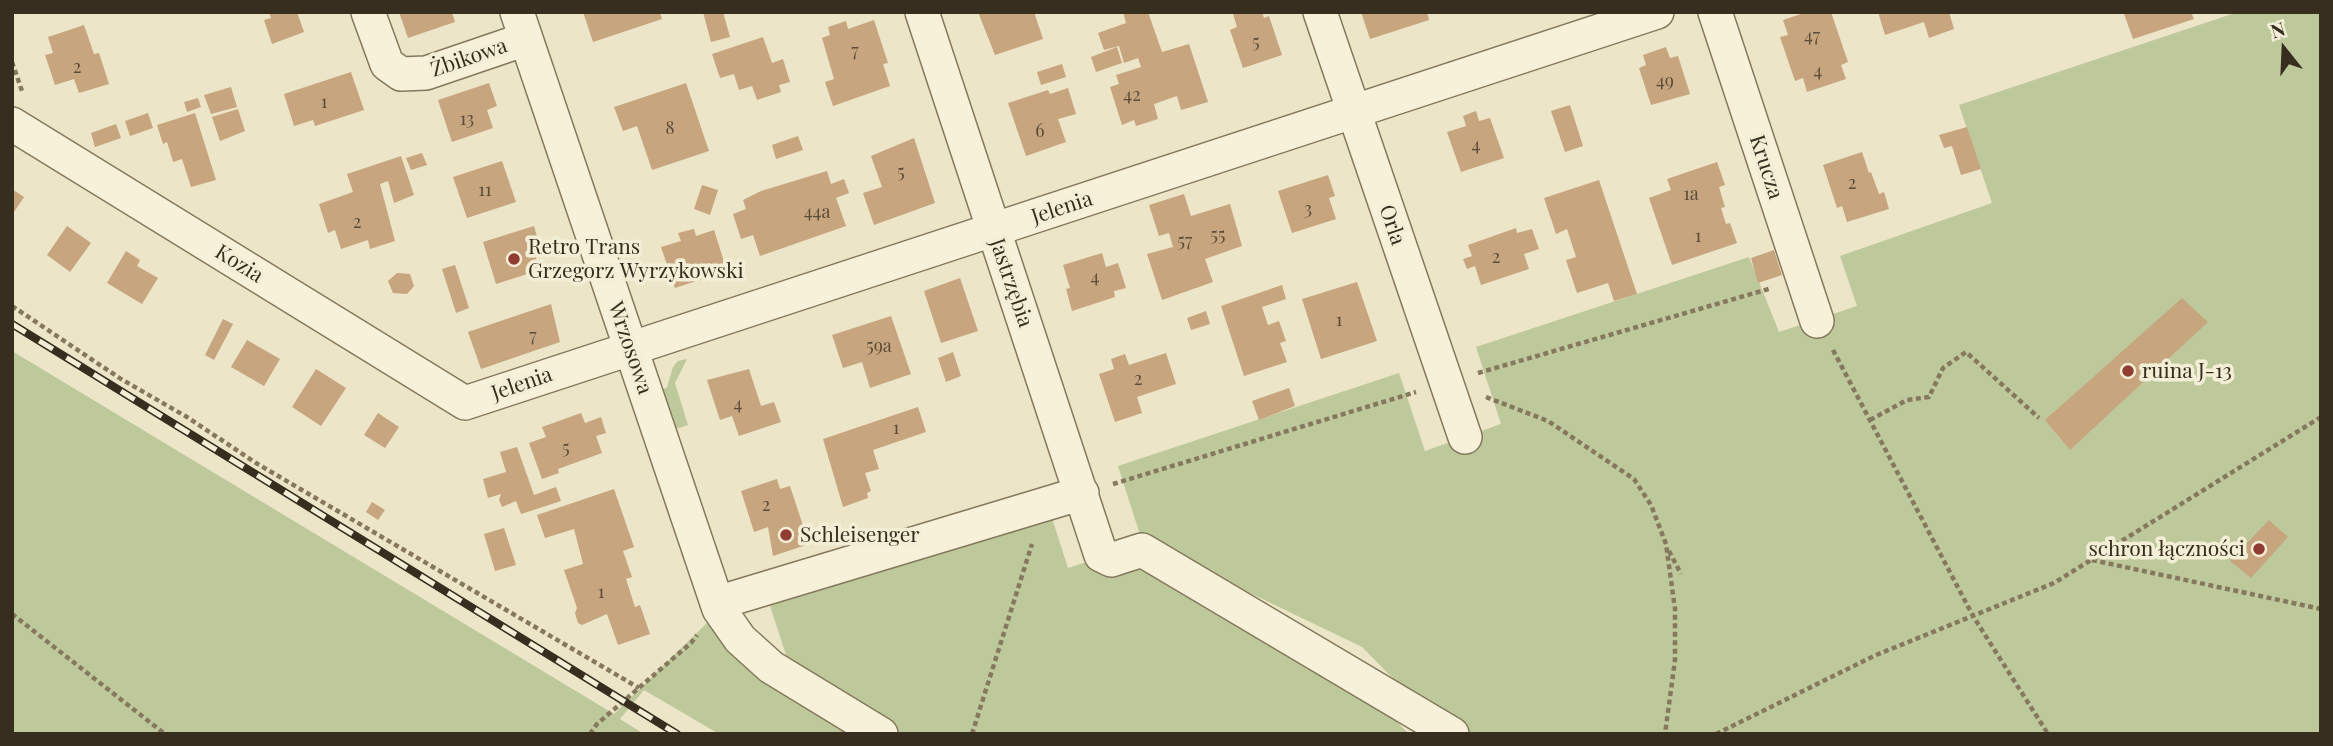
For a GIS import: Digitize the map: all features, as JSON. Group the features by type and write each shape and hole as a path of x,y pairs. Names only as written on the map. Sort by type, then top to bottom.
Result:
{"street":[{"name":"Żbikowa","path":"368,12 387,64 401,74 426,73 522,25"},
{"name":"Jastrzębia","path":"922,12 1101,555 1111,560 1142,550 1452,734"},
{"name":"Orla","path":"1320,12 1465,438"},
{"name":"Jelenia","path":"465,403 1657,12"},
{"name":"Krucza","path":"1715,12 1817,321"},
{"name":"Wrzosowa","path":"522,25 717,603 740,639 771,667 881,734"},
{"name":"Kozia","path":"13,122 465,403"},
{"path":"717,603 1082,494"}],"path":[{"path":"12,306 121,379 187,417 256,463 639,688"},
{"path":"1817,321 1973,616 2048,734"},
{"path":"1870,420 1907,400 1929,397 1942,368 1966,352 2039,418"},
{"path":"1446,382 1548,421 1634,479 1651,505 1667,548 1681,574"},
{"path":"1716,734 1876,655 2054,583 2321,417"},
{"path":"972,734 1031,547 1050,503"},
{"path":"1665,734 1675,660 1675,609 1667,548"},
{"path":"2091,560 2321,609"},
{"path":"590,734 691,643 717,603"},
{"path":"12,614 165,734"}],"green space":[{"path":"2238,12 2321,12 2321,734 1448,734 1362,647 1142,541 1118,466 1399,373 1425,451 1501,424 1476,347 1749,257 1779,332 1857,306 1840,256 1992,203 1959,105"},
{"path":"12,351 614,714 710,620 858,734 719,734 644,690 620,719 644,734 12,734"},
{"path":"687,359 675,383 688,425 672,430 661,391 667,387 673,367 678,361"},
{"path":"1043,490 1068,568 1118,552 1347,672 1409,734 899,734 788,661 763,584"}],"building":[{"path":"269,12 297,12 304,32 272,44 264,20 271,18"},
{"path":"399,12 452,12 455,22 408,38"},
{"path":"583,12 660,12 662,19 593,42"},
{"path":"703,12 723,12 730,37 711,42"},
{"path":"978,12 1034,12 1043,39 995,55"},
{"path":"1123,12 1148,12 1162,52 1189,44 1208,102 1181,110 1177,96 1154,104 1158,119 1136,126 1134,120 1122,125 1110,87 1119,84 1116,75 1141,67 1138,58 1124,63 1119,46 1104,50 1098,33 1126,23"},
{"path":"1262,12 1264,18 1269,16 1282,55 1243,68 1230,30 1237,27 1233,14"},
{"path":"1361,12 1427,12 1429,20 1370,39"},
{"path":"1807,12 1831,12 1848,62 1841,65 1846,79 1807,92 1803,78 1795,81 1780,37 1788,35 1783,20"},
{"path":"1878,12 1949,12 1954,29 1929,38 1924,22 1885,35"},
{"path":"2191,12 2194,19 2133,39 2124,14"},
{"path":"874,20 888,63 883,64 890,86 833,106 825,82 834,79 822,38 830,35 828,27 846,21 848,29"},
{"path":"84,25 94,54 99,53 109,84 79,93 74,79 55,85 45,55 53,53 48,37"},
{"path":"763,37 772,63 783,59 790,82 779,85 781,92 757,100 752,86 739,90 734,74 720,78 712,54"},
{"path":"1117,47 1122,63 1096,72 1091,57"},
{"path":"1666,47 1670,58 1678,56 1690,94 1651,105 1639,68 1646,65 1643,55"},
{"path":"1062,64 1066,77 1041,85 1037,72"},
{"path":"351,72 364,110 315,126 313,120 294,126 284,94"},
{"path":"489,83 497,106 487,110 493,128 452,142 438,100"},
{"path":"686,83 709,151 652,170 637,126 623,131 614,107"},
{"path":"231,87 237,107 211,114 204,95"},
{"path":"1068,88 1076,114 1058,119 1066,142 1026,156 1008,103 1048,90 1050,94"},
{"path":"198,98 201,107 187,112 184,102"},
{"path":"1570,105 1583,146 1565,152 1551,111"},
{"path":"238,109 245,131 220,141 212,117"},
{"path":"1476,111 1479,121 1490,118 1504,158 1461,172 1447,132 1466,126 1463,116"},
{"path":"148,113 153,128 130,136 125,121"},
{"path":"195,113 216,180 191,187 182,159 173,162 167,142 163,144 157,125"},
{"path":"116,124 121,138 95,147 91,133"},
{"path":"1967,127 1981,169 1961,175 1952,146 1944,148 1939,135"},
{"path":"798,136 803,150 776,159 772,145"},
{"path":"914,138 935,203 874,225 863,193 882,187 871,156"},
{"path":"1862,152 1879,194 1884,192 1889,209 1847,222 1842,206 1837,208 1823,165"},
{"path":"422,153 427,165 411,170 406,158"},
{"path":"401,156 414,195 394,203 388,181 380,184 395,241 370,249 368,240 341,249 335,230 328,233 319,204 353,192 347,174"},
{"path":"502,161 516,202 467,218 453,177"},
{"path":"1717,162 1725,185 1719,187 1725,207 1721,208 1726,224 1730,223 1737,243 1672,265 1649,198 1671,190 1667,179"},
{"path":"827,171 831,184 844,179 849,193 836,198 846,226 760,256 753,235 741,239 733,214 746,209 743,200 761,191"},
{"path":"1328,175 1335,196 1329,198 1336,219 1292,233 1278,191"},
{"path":"1599,180 1637,294 1614,301 1608,283 1577,293 1566,260 1576,257 1567,229 1556,234 1544,198"},
{"path":"702,185 718,190 710,215 694,209"},
{"path":"12,189 24,197 12,215"},
{"path":"1184,194 1191,216 1230,204 1242,246 1205,259 1213,282 1162,300 1147,254 1173,247 1169,233 1159,236 1149,205"},
{"path":"67,226 91,243 70,272 47,255"},
{"path":"534,226 540,247 533,249 540,270 496,284 483,242"},
{"path":"1516,228 1517,233 1532,229 1539,249 1524,254 1529,269 1481,285 1475,266 1467,269 1463,259 1472,256 1468,245"},
{"path":"694,229 696,236 714,230 727,271 675,288 661,247 681,241 678,233"},
{"path":"1774,250 1782,275 1758,283 1751,258"},
{"path":"126,251 140,260 137,266 158,278 142,304 107,283"},
{"path":"1102,253 1106,267 1118,263 1126,288 1114,291 1115,297 1072,311 1066,289 1070,288 1063,265"},
{"path":"455,265 469,308 456,313 442,269"},
{"path":"397,273 410,274 414,286 407,294 393,293 388,281"},
{"path":"960,278 978,331 941,343 924,291"},
{"path":"1357,282 1377,341 1321,359 1302,299"},
{"path":"1282,285 1286,299 1262,307 1268,325 1279,321 1286,341 1280,343 1287,362 1244,376 1221,306"},
{"name":"ruina J-13","path":"2182,298 2208,322 2070,450 2045,420"},
{"path":"551,304 560,342 481,369 468,332"},
{"path":"1206,311 1210,324 1191,330 1187,318"},
{"path":"891,316 911,374 870,388 862,362 843,368 832,335"},
{"path":"223,319 233,324 214,360 205,355"},
{"path":"247,340 280,359 264,386 231,367"},
{"path":"953,352 961,376 946,382 938,358"},
{"path":"1166,353 1176,384 1137,397 1142,413 1115,422 1099,374 1114,369 1111,359 1125,354 1129,365"},
{"path":"316,369 346,388 321,426 292,407"},
{"path":"749,369 761,406 774,402 781,422 739,436 732,416 720,420 707,380"},
{"path":"1289,388 1295,406 1259,420 1252,401"},
{"path":"918,407 926,432 873,450 879,469 865,473 871,491 867,493 868,498 843,507 823,439"},
{"path":"378,413 399,427 385,448 364,435"},
{"path":"581,413 585,423 601,417 606,433 596,436 602,453 558,469 559,473 542,479 529,443 546,437 542,427"},
{"path":"517,447 534,495 556,487 561,501 521,514 516,501 502,507 499,500 501,494 488,498 483,479 506,472 500,452"},
{"path":"777,479 780,489 790,486 809,544 773,556 768,527 754,532 741,491"},
{"path":"614,489 634,547 623,551 632,577 626,579 635,607 640,605 650,634 618,645 607,614 582,625 578,623 575,613 577,608 564,570 583,564 574,529 545,538 537,515"},
{"path":"372,502 385,510 378,520 366,512"},
{"name":"schron łączności","path":"2269,520 2288,537 2251,578 2230,561"},
{"path":"504,528 516,565 495,571 484,534"}],"railway":[{"path":"12,324 677,734"}],"place":[{"name":"Retro Trans Grzegorz Wyrzykowski","path":"514,259"},
{"name":"ruina J-13","path":"2128,371"},
{"name":"Schleisenger","path":"786,535"},
{"name":"schron łączności","path":"2259,549"}]}
